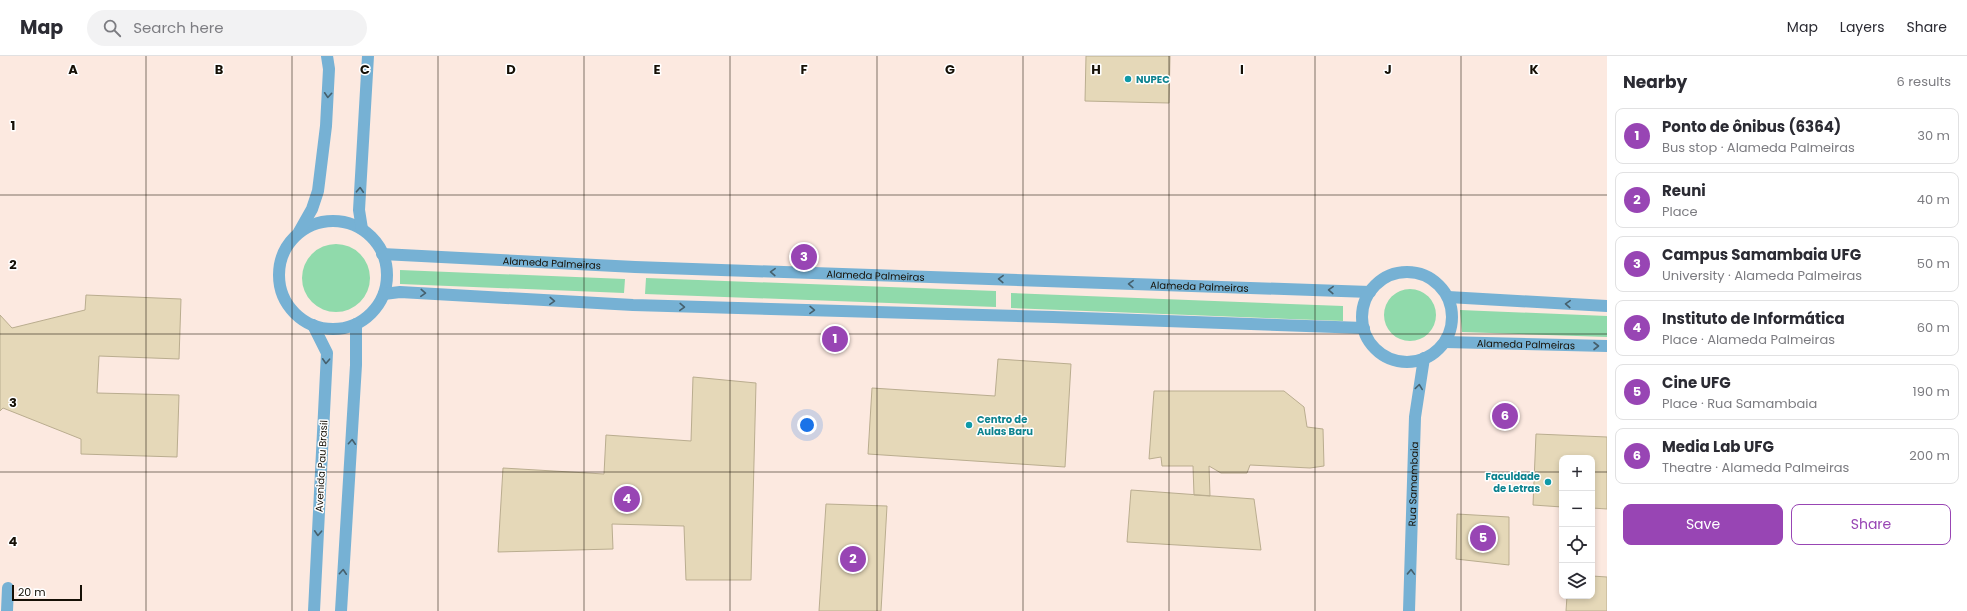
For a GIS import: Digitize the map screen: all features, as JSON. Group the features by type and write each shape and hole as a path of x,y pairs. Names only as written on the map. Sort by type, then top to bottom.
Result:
{"street":[{"path":"299,232 310,226 323,222 342,222 362,228 373,238 386,265 387,278 384,294 378,305 368,316 356,324 338,328 313,325 296,313 288,305 281,290 279,275 281,258 288,244 299,232 312,209 318,191 326,126 329,69 327,56"},
{"path":"362,228 358,210 368,56"},
{"name":"Alameda Palmeiras","path":"382,254 635,268 1370,292"},
{"path":"1404,272 1417,273 1430,278 1440,286 1448,297 1452,310 1452,323 1445,342 1431,355 1418,360 1405,361 1391,358 1379,351 1370,341 1364,328 1362,316 1364,303 1370,292 1379,282 1391,275 1404,272"},
{"path":"384,294 400,292 641,306 1038,316 1364,328"},
{"path":"1448,297 1607,306"},
{"path":"341,611 356,365 356,324"},
{"name":"Avenida Pau Brasil","path":"313,325 327,353 314,611"},
{"name":"Alameda Palmeiras","path":"1445,342 1607,346"},
{"name":"Rua Samambaia","path":"1410,611 1415,417 1424,358"},
{"path":"7,611 8,588"}],"shaded area":[{"path":"0,56 1607,56 1607,611 0,611"}],"green space":[{"path":"329,244 343,244 355,250 364,259 370,271 368,291 360,302 349,310 343,312 329,312 323,310 312,302 304,291 302,285 302,271 304,265 312,254 323,246"},
{"path":"400,270 625,279 624,293 400,284"},
{"path":"646,278 996,291 996,307 645,294"},
{"path":"1410,289 1424,293 1432,301 1436,315 1432,329 1424,337 1410,341 1396,337 1388,329 1384,315 1388,301 1396,293"},
{"path":"1011,293 1343,306 1343,321 1011,308"},
{"path":"1460,310 1607,316 1607,337 1462,332"}],"building":[{"name":"NUPEC","path":"1086,56 1170,56 1169,103 1085,101"},
{"path":"86,295 181,299 179,359 99,356 97,393 179,395 177,457 81,454 81,439 3,408 0,411 0,315 12,328 85,310"},
{"name":"Centro de Aulas Baru","path":"998,359 1071,364 1065,467 868,454 872,388 995,396"},
{"path":"693,377 756,383 751,580 686,580 684,526 612,524 613,549 498,552 503,468 604,474 606,435 691,441"},
{"path":"1154,391 1284,391 1304,407 1307,427 1323,429 1324,466 1310,468 1250,465 1247,473 1221,473 1209,466 1210,496 1194,495 1193,466 1162,466 1161,457 1149,459"},
{"name":"Faculdade de Letras","path":"1536,434 1607,437 1607,509 1595,508 1595,455 1559,455 1559,507 1533,505"},
{"path":"1131,490 1254,499 1261,550 1127,542"},
{"path":"826,504 887,506 881,611 819,611"},
{"path":"1457,514 1509,517 1509,565 1456,559"},
{"path":"1595,576 1607,577 1607,611 1566,611 1567,599 1595,599"}],"place":[{"name":"NUPEC","path":"1128,79"},
{"name":"Campus Samambaia UFG","path":"804,257"},
{"name":"Ponto de ônibus (6364)","path":"835,339"},
{"name":"Media Lab UFG","path":"1505,416"},
{"name":"Centro de Aulas Baru","path":"969,425"},
{"name":"Faculdade de Letras","path":"1548,482"},
{"name":"Instituto de Informática","path":"627,499"},
{"name":"Cine UFG","path":"1483,538"},
{"name":"Reuni","path":"853,559"}]}
